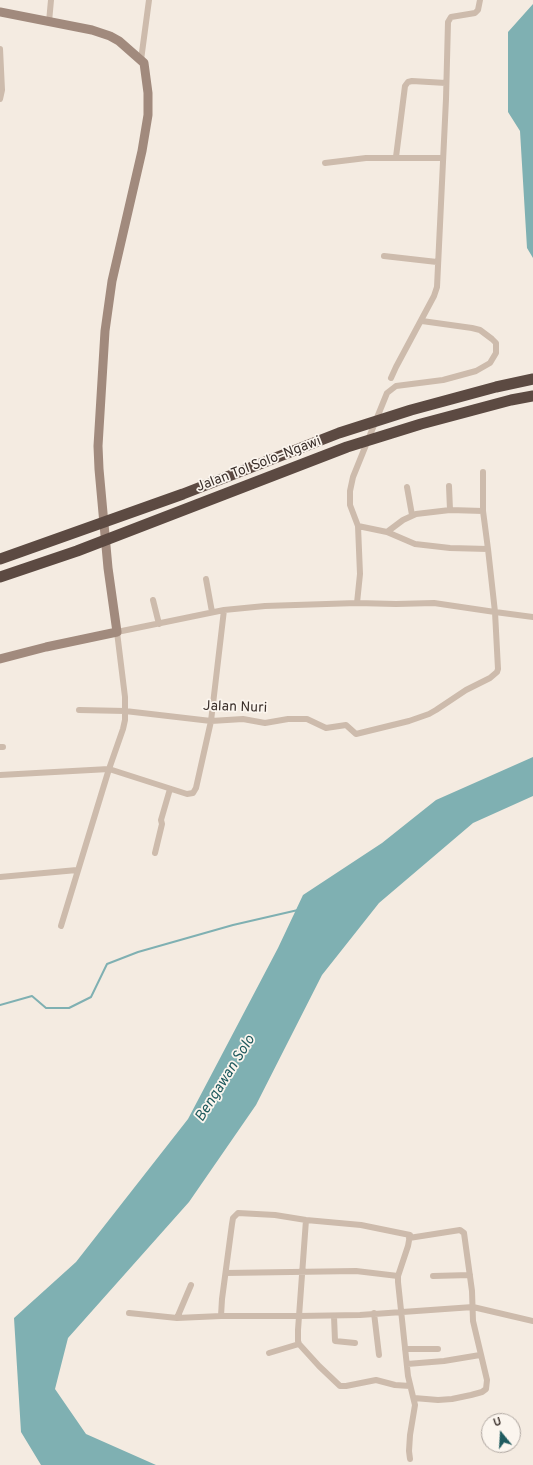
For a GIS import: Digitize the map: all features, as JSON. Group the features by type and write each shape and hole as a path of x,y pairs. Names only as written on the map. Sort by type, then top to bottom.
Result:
{"highway":[{"name":"Jalan Tol Solo–Ngawi","path":"0,559 183,494 339,433 411,410 496,387 533,380"},
{"name":"Jalan Tol Solo–Ngawi","path":"0,577 84,548 347,447 421,424 511,400 533,396"}],"street":[{"path":"48,22 51,0"},
{"path":"141,60 148,0"},
{"path":"391,378 422,321 436,291 448,19 455,16 475,13 478,10 480,0"},
{"path":"0,12 92,30 110,36 119,41 141,60 146,70 148,93 148,115 142,151 112,281 107,316 98,446 108,568 117,632 125,711 123,730 77,870 61,926"},
{"path":"0,50 0,99"},
{"path":"396,157 405,86 408,82 412,81 446,83"},
{"path":"325,163 366,158 442,158"},
{"path":"384,256 437,262"},
{"path":"357,603 360,574 358,526 350,505 350,491 353,477 387,393 396,386 443,380 484,368 493,359 497,347 496,343 492,339 480,330 422,321"},
{"path":"483,472 483,511 495,612"},
{"path":"449,486 450,510"},
{"path":"407,487 412,515"},
{"path":"387,532 412,515 450,510 483,511"},
{"path":"358,526 387,532 415,544 450,548 488,549"},
{"path":"206,579 212,612"},
{"path":"154,600 158,624"},
{"path":"0,659 46,647 212,612 265,606 357,603 434,603 533,617"},
{"path":"0,775 109,769 170,789 189,794 193,793 195,790 211,721 224,610"},
{"name":"Jalan Nuri","path":"79,710 125,711 211,721 243,719 264,723 288,719 307,719 326,728 346,725 356,734 409,721 428,714 466,690 490,678 496,672 498,666 495,612"},
{"path":"155,854 162,824 161,820 170,789"},
{"path":"0,877 77,870"},
{"path":"221,1316 233,1218 238,1213 275,1215 306,1220 361,1225 410,1235 398,1276 405,1349 410,1386 415,1405 409,1451 410,1459"},
{"path":"306,1220 301,1273 298,1336 299,1344 340,1386 376,1380 395,1385 410,1386"},
{"path":"409,1238 462,1231 465,1238 470,1275 473,1321 487,1380 486,1389 482,1392 452,1399 438,1400 414,1398"},
{"path":"226,1273 356,1271 398,1276"},
{"path":"433,1276 470,1275"},
{"path":"177,1318 191,1285"},
{"path":"129,1313 177,1318 221,1316 334,1316 473,1307 533,1321"},
{"path":"374,1313 379,1355"},
{"path":"334,1316 335,1341 355,1344"},
{"path":"269,1353 299,1344"},
{"path":"405,1349 438,1348"},
{"path":"407,1364 444,1361 480,1355"}],"water":[{"path":"533,4 533,258 527,248 520,131 508,112 508,32"},
{"name":"Bengawan Solo","path":"533,757 533,796 473,823 379,903 322,975 256,1105 189,1202 68,1338 55,1389 86,1434 156,1465 41,1465 21,1432 14,1318 76,1262 188,1119 278,948 303,895 382,843 436,800"}],"waterway":[{"path":"0,1005 32,996 46,1008 69,1008 91,997 107,964 138,952 233,925 298,910"}]}
